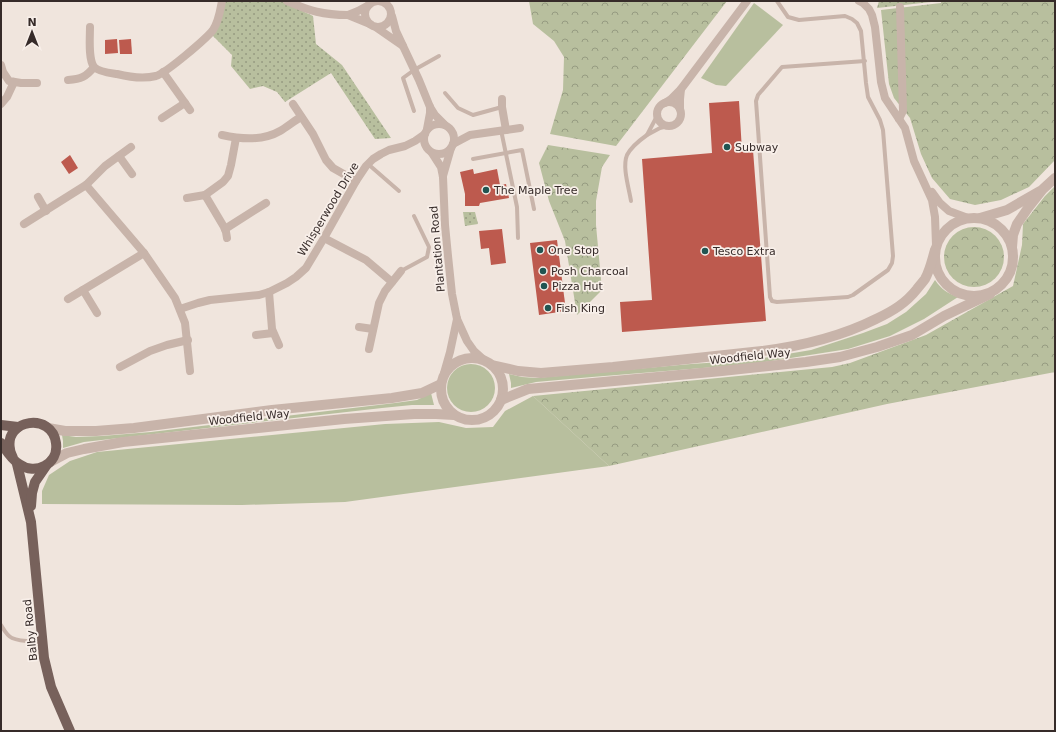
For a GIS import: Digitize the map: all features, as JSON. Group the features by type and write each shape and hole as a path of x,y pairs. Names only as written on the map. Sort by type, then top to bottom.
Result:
{"main road":[{"path":"33,422 40,423 48,428 54,435 56,443 55,454 35,482 32,493 31,522 15,461 9,449 12,434 18,427 26,423 33,422"},
{"path":"1,425 18,427"},
{"path":"1,443 15,461 25,468 40,468 48,464"},
{"name":"Balby Road","path":"31,522 44,658 51,687 70,731"}],"street":[{"path":"90,27 91,56 94,67 101,71 125,76 157,76 206,39 218,21 222,1"},
{"path":"287,1 320,13 348,15 374,26 382,27 388,24 392,18 395,1"},
{"path":"348,15 373,2 379,1 388,5 392,13 396,31 430,106 435,115 448,127 454,136 452,146"},
{"path":"682,89 680,99 681,116 678,122 675,125 668,126 661,123 657,116 659,107 682,89 747,1"},
{"path":"859,1 863,3 872,15 875,27 881,82 885,98 905,128 914,161 932,200 935,217 935,266 940,279 947,287 959,294 976,297 990,294 1003,284 1011,272 1013,258 1013,235 1017,224 1043,189 1055,178"},
{"path":"373,2 366,10 366,19 403,46"},
{"path":"899,119 903,111 900,7"},
{"path":"1,65 9,81 37,83"},
{"path":"68,80 84,77 89,74 94,67"},
{"path":"162,118 188,106 163,72"},
{"path":"1,104 7,97 14,82"},
{"path":"664,103 671,102 680,109"},
{"path":"502,103 504,130"},
{"path":"293,104 313,134 326,160 333,168 356,181"},
{"path":"430,106 430,113 424,140 430,151 442,154 447,152 452,146 470,134"},
{"path":"222,135 236,138 250,138 270,135 279,132 301,117"},
{"path":"426,131 435,124 441,124 457,132 470,134 520,128"},
{"name":"Whisperwood Drive","path":"180,309 210,300 269,292 287,283 306,268 356,181 373,158 389,150 405,146 415,141 426,131"},
{"path":"187,198 205,195 223,182 228,176 236,138"},
{"name":"Whisperwood Drive","path":"405,146 430,151"},
{"name":"Plantation Road","path":"443,177 452,146"},
{"path":"24,224 86,185 105,166 130,147"},
{"name":"Plantation Road","path":"430,151 441,167 443,177 448,256 452,294 457,319 474,351 488,362"},
{"path":"119,156 132,174"},
{"path":"924,182 940,203 949,211 968,218 988,220 1000,227 1006,234 1012,247"},
{"path":"86,185 144,253 175,298 185,323 188,340 190,371"},
{"path":"980,218 1007,210 1043,189"},
{"path":"205,195 225,229 227,238"},
{"path":"38,197 46,211"},
{"path":"225,229 266,203"},
{"path":"936,248 942,234 955,223 968,218"},
{"path":"324,238 366,260 392,282"},
{"name":"Woodfield Way","path":"488,362 518,371 542,372 613,367 770,350 810,343 840,335 864,325 892,311 910,298 925,279 936,248"},
{"path":"68,299 144,253"},
{"path":"369,349 379,303 385,291 401,271"},
{"path":"83,290 97,313"},
{"path":"269,292 272,329 279,345"},
{"name":"Woodfield Way","path":"501,400 528,389 535,388 722,371 840,357 877,348 912,335 944,316 990,294"},
{"name":"Plantation Road","path":"444,373 457,319"},
{"path":"359,327 374,329"},
{"path":"256,335 273,333"},
{"path":"120,367 150,351 188,340"},
{"path":"477,358 488,362 499,373 503,384 503,394 501,400 495,409 487,416 475,420 464,419 454,415 449,411 443,402 440,391 444,373 458,360 477,358"},
{"name":"Woodfield Way","path":"48,428 65,431 96,431 134,428 272,410 392,398 422,393 441,384"},
{"name":"Woodfield Way","path":"48,464 67,453 84,448 123,442 344,419 414,414 454,415"}],"lane":[{"path":"777,1 788,17 799,20 845,16 857,23 861,31 868,97 880,120 883,130 893,256 892,263 888,270 848,297 777,302 772,301 770,297 756,101 758,95 782,67 864,60"},
{"path":"414,112 404,78 414,70 439,56"},
{"path":"445,93 458,108 473,115 502,103"},
{"path":"631,201 625,169 627,155 646,134 657,116"},
{"path":"646,134 668,126"},
{"path":"504,130 506,153 517,207 518,238"},
{"path":"473,159 522,150 534,209"},
{"path":"368,164 399,192"},
{"path":"401,271 427,257 429,247 414,216"},
{"path":"1,625 12,639 43,642"}],"green space":[{"path":"225,1 281,1 313,16 316,44 342,65 391,138 375,139 331,73 285,102 277,92 263,86 250,89 231,66 232,55 212,35"},
{"path":"529,1 727,1 616,146 550,134 563,90 564,57 554,41 533,24"},
{"path":"879,1 940,1 877,8"},
{"path":"941,1 1055,1 1055,160 1029,187 1001,200 975,205 950,199 932,178 921,154 910,118 894,98 889,84 881,10 941,3"},
{"path":"754,3 783,25 726,86 716,85 701,78"},
{"path":"548,145 610,155 602,167 596,201 596,225 602,290 577,315 565,241 549,201 539,163"},
{"path":"1055,186 1055,372 887,404 609,466 533,396 832,367 850,363 926,335 1013,286 1022,245 1023,224 1045,196"},
{"path":"463,212 475,212 478,224 465,226"},
{"path":"974,227 991,232 999,240 1004,257 999,274 991,282 974,287 957,282 949,274 944,257 949,240 957,232"},
{"path":"935,280 945,291 958,297 924,319 890,336 848,349 752,364 536,382 511,388 509,374 536,378 752,360 811,350 887,324 906,312 926,294"},
{"path":"471,364 480,366 488,371 493,379 495,388 493,397 488,405 480,410 471,412 462,410 454,405 449,397 447,388 449,379 454,371 462,366"},
{"path":"431,393 434,405 412,405 382,408 84,442 63,448 62,435 76,437 151,432 417,400"},
{"path":"533,396 609,466 345,502 242,505 42,504 42,491 49,475 70,461 97,452 385,424 439,422 466,428 493,427 505,411"}],"building":[{"path":"117,39 118,53 105,54 105,40"},
{"path":"131,39 132,54 120,54 119,40"},
{"name":"Tesco Extra","path":"739,101 742,151 753,150 766,321 622,332 620,302 652,300 642,159 712,153 709,103"},
{"path":"70,155 78,168 69,174 61,162"},
{"name":"The Maple Tree","path":"473,169 474,174 497,169 500,185 506,184 509,198 480,203 479,206 465,206 465,194 460,172"},
{"path":"502,229 506,263 491,265 489,248 481,249 479,231"},
{"path":"557,240 566,311 539,315 530,243"}],"place":[{"name":"Subway","path":"727,147"},
{"name":"The Maple Tree","path":"486,190"},
{"name":"One Stop","path":"540,250"},
{"name":"Tesco Extra","path":"705,251"},
{"name":"Posh Charcoal","path":"543,271"},
{"name":"Pizza Hut","path":"544,286"},
{"name":"Fish King","path":"548,308"}]}
